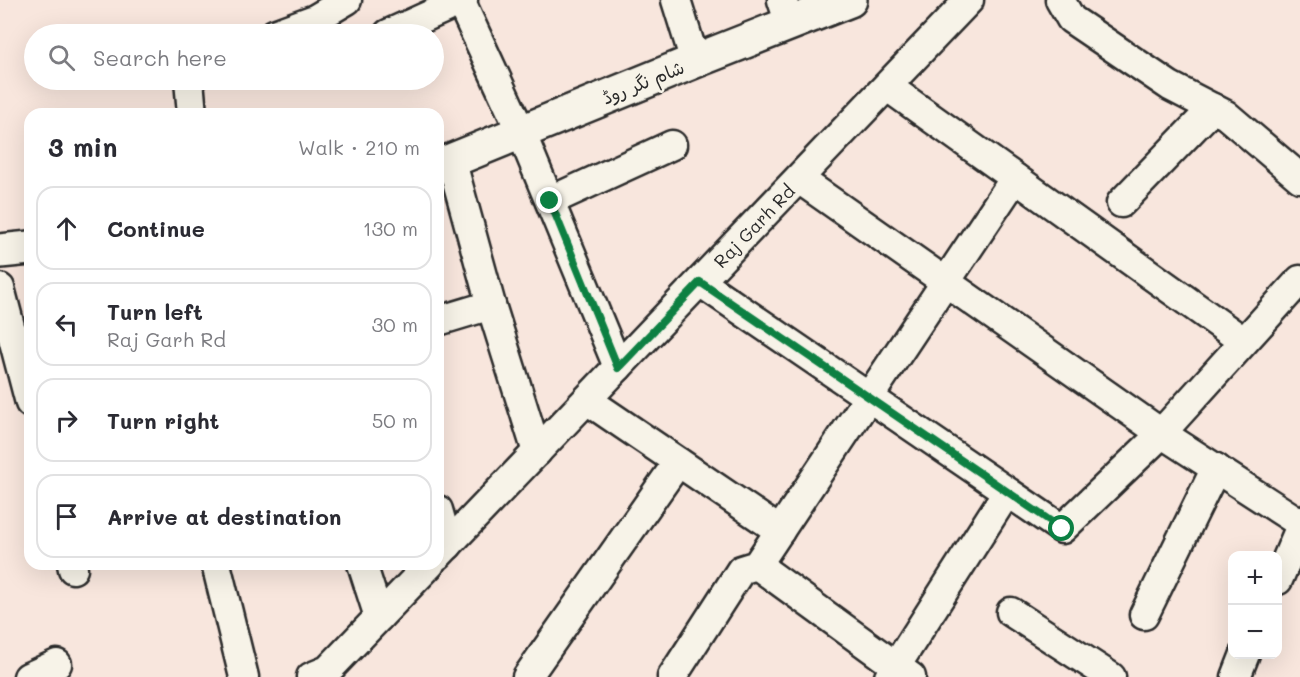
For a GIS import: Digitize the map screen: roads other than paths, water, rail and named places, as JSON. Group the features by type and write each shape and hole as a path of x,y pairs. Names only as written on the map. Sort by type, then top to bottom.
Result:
{"main road":[{"name":"شام نگر روڈ","path":"445,163 695,60 786,12 850,0"},
{"path":"0,251 24,249"}],"street":[{"path":"301,24 315,19 347,0"},
{"path":"409,24 461,0 521,132 618,368"},
{"path":"676,0 695,60"},
{"name":"Raj Garh Rd","path":"444,550 969,0"},
{"path":"1060,0 1071,19 1170,86 1226,115 1300,178"},
{"path":"888,87 1243,341"},
{"path":"190,90 191,108"},
{"path":"1122,203 1213,108"},
{"path":"550,201 672,145"},
{"path":"445,163 537,452"},
{"path":"800,178 1161,432 1300,523"},
{"path":"672,677 741,570 757,565 1015,178"},
{"path":"700,282 1062,529 1161,432 1300,280"},
{"path":"0,288 24,380"},
{"path":"444,319 491,305"},
{"path":"586,400 780,531"},
{"path":"527,677 678,462"},
{"path":"1144,615 1216,468"},
{"path":"757,565 899,674 1007,492"},
{"path":"1282,571 1300,528"},
{"path":"217,570 244,677"},
{"path":"364,570 379,617"},
{"name":"Raj Garh Rd","path":"311,677 328,670 424,570"},
{"path":"1011,612 1111,677"},
{"path":"1236,677 1243,659"},
{"path":"28,677 57,664"}]}
